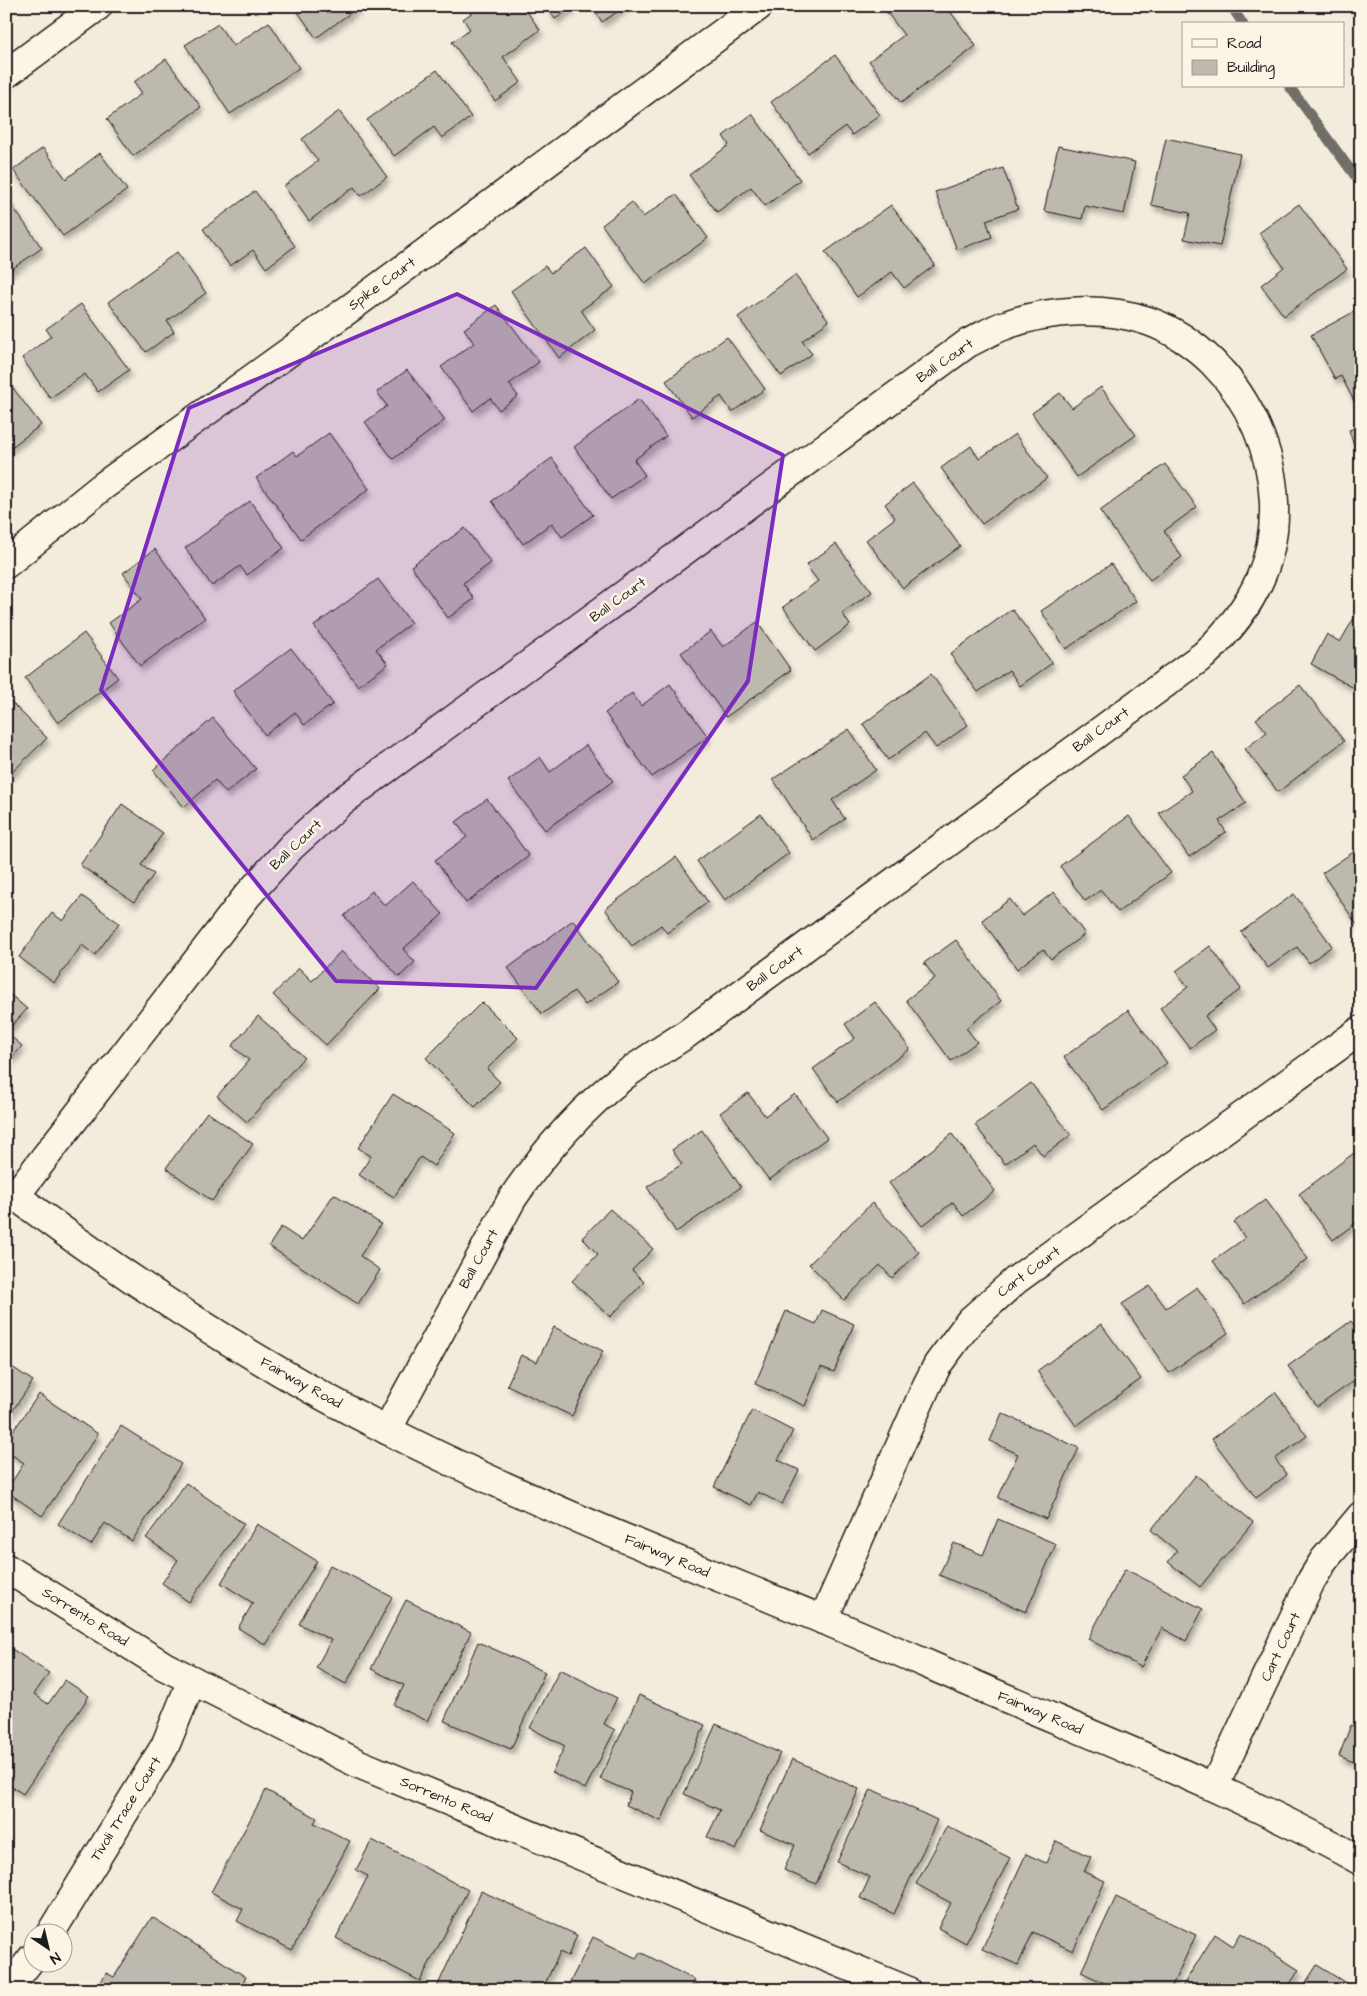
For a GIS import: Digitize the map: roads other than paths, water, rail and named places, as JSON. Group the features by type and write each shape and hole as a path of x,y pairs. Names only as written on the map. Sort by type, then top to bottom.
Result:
{"street":[{"path":"6,74 98,6"},
{"name":"Spike Court","path":"6,564 103,486 354,306 759,6"},
{"name":"Ball Court","path":"11,1192 247,896 292,846 334,808 968,343 1014,323 1046,314 1087,311 1128,316 1148,321 1173,333 1196,349 1217,367 1235,388 1250,412 1261,437 1269,463 1273,490 1273,519 1270,546 1261,577 1246,606 1228,632 1196,660 685,1035 625,1075 571,1123 525,1179 512,1199 387,1430"},
{"name":"Cart Court","path":"823,1620 926,1385 970,1320 1016,1280 1361,1030"},
{"name":"Fairway Road","path":"11,1192 89,1250 200,1323 281,1372 387,1430 555,1507 1214,1787 1361,1861"},
{"name":"Cart Court","path":"1214,1787 1311,1580 1329,1553 1361,1516"},
{"name":"Sorrento Road","path":"6,1568 164,1666 359,1764 906,1990"},
{"name":"Tivoli Trace Court","path":"56,1924 165,1746 192,1680"},
{"path":"7,1990 22,1971"}],"waterway":[{"path":"1231,6 1242,22"},
{"path":"1290,88 1361,184"}]}
